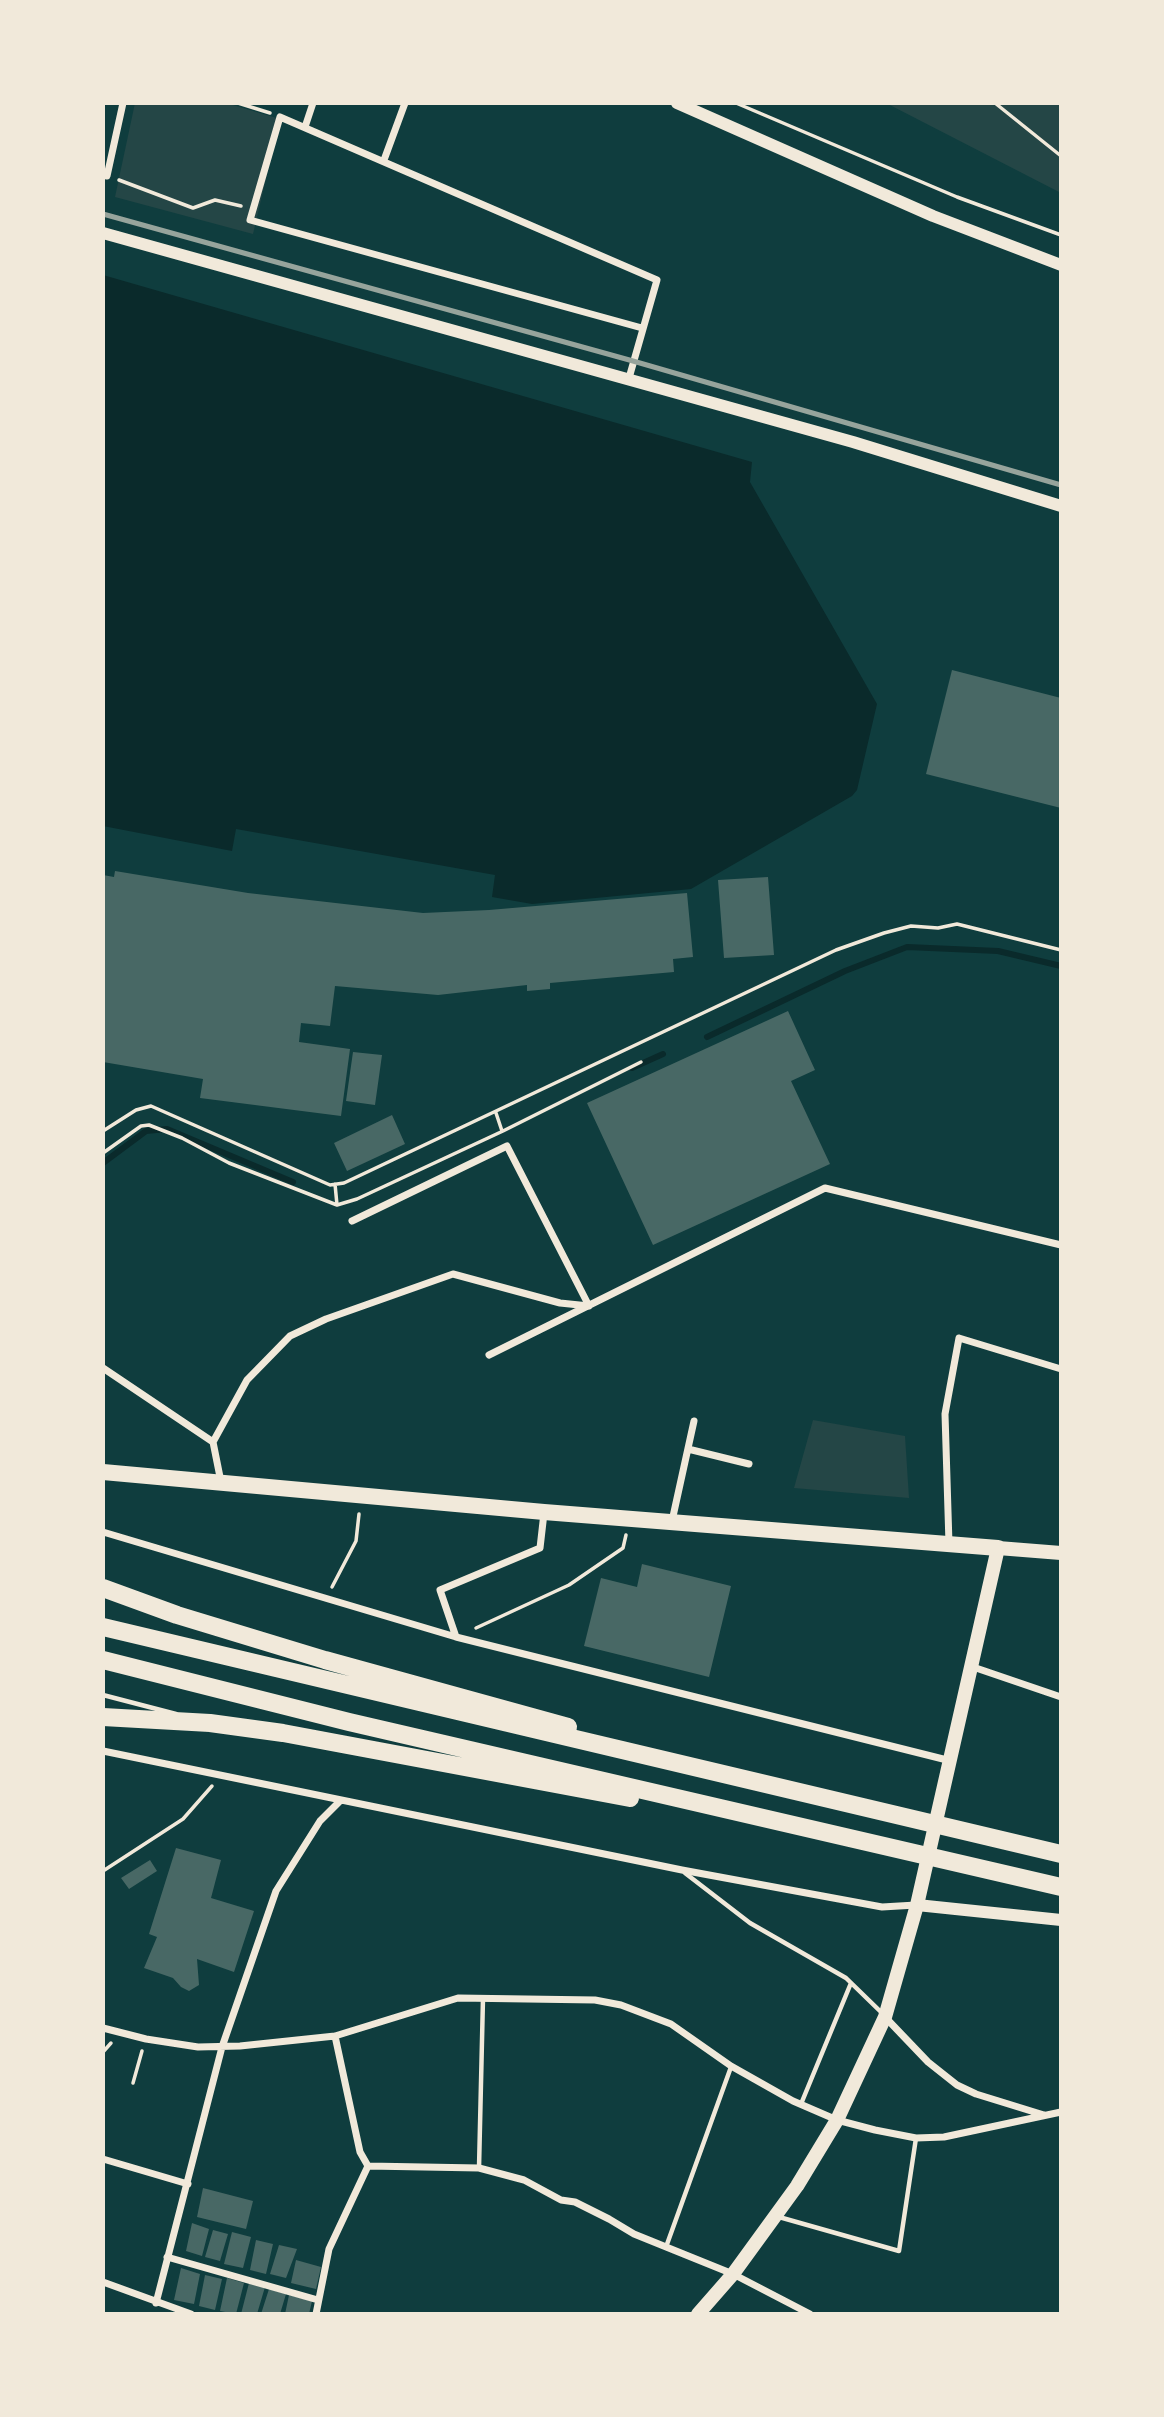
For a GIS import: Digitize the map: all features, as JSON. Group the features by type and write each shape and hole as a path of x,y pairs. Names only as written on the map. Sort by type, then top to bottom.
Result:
{"highway":[{"path":"103,1591 325,1660 831,1799 1061,1854"},
{"path":"103,1627 426,1706 831,1799"},
{"path":"103,1660 349,1722 1061,1887"},
{"path":"103,1717 210,1723 837,1835"}],"main road":[{"path":"103,1472 544,1512 1061,1553"},
{"path":"698,2314 733,2274 776,2216 837,2120 885,2017 917,1905 952,1762 998,1548"}],"street":[{"path":"105,175 123,103"},
{"path":"305,127 313,103"},
{"path":"384,160 405,103"},
{"path":"677,103 933,216 1061,265"},
{"path":"629,378 657,280 280,117 250,220 642,328"},
{"path":"103,233 629,378 853,442 1061,506"},
{"path":"352,1222 507,1146 589,1306"},
{"path":"489,1355 825,1188 1061,1245"},
{"path":"221,1482 213,1442 247,1380 290,1336 326,1319 453,1274 560,1303 589,1306"},
{"path":"949,1544 945,1414 959,1338 1061,1369"},
{"path":"103,1368 213,1442"},
{"path":"671,1522 694,1421"},
{"path":"688,1449 749,1464"},
{"path":"456,1637 440,1590 540,1548 544,1512"},
{"path":"103,1532 456,1637 952,1762"},
{"path":"973,1667 1061,1697"},
{"path":"103,1751 340,1802 883,1907 917,1905 1061,1920"},
{"path":"156,2303 222,2047 276,1891 320,1821 340,1802"},
{"path":"103,2028 146,2039 222,2047 304,2042 335,2036 435,2003 483,1996 595,2000 621,2005 671,2024 731,2066 801,2105 837,2120 916,2138 944,2137 1061,2112"},
{"path":"885,2017 928,2062 957,2085 997,2102 1045,2115"},
{"path":"335,2036 360,2152 368,2166"},
{"path":"103,2159 188,2184"},
{"path":"368,2166 479,2168 524,2180 666,2247 733,2274 810,2314"},
{"path":"316,2314 329,2249 368,2166"},
{"path":"167,2257 318,2300"},
{"path":"103,2282 191,2314"}],"lane":[{"path":"103,1695 210,1723"},
{"path":"682,1870 750,1923 851,1982 885,2017"},
{"path":"801,2105 851,1982"},
{"path":"479,2168 483,1996"},
{"path":"666,2247 731,2066"},
{"path":"776,2216 900,2251 916,2138"}],"path":[{"path":"238,103 280,117"},
{"path":"736,103 957,197 1061,235"},
{"path":"995,103 1061,156"},
{"path":"105,175 193,208 215,200 253,209"},
{"path":"103,1131 136,1110 151,1106 161,1108 330,1185 344,1184 836,950 884,933 911,926 938,929 957,924 1061,950"},
{"path":"103,1153 141,1126 149,1125 182,1138 229,1163 337,1205 356,1199 503,1131 641,1062"},
{"path":"496,1113 507,1146"},
{"path":"335,1184 337,1205"},
{"path":"326,1598 356,1541 361,1495"},
{"path":"456,1637 569,1585 622,1548 630,1518"},
{"path":"103,1871 183,1819 221,1777"},
{"path":"133,2083 146,2039"}],"shaded area":[{"path":"135,103 226,103 280,119 253,234 115,197"},
{"path":"886,103 1061,103 1061,193"},
{"path":"103,275 752,462 750,482 877,704 857,790 852,796 691,889 532,904 492,897 495,875 236,829 232,851 103,826"},
{"path":"813,1420 905,1436 909,1498 794,1488"}],"building":[{"path":"952,670 1061,698 1061,808 926,774"},
{"path":"115,871 248,893 423,913 687,893 693,957 673,959 674,972 550,983 550,989 527,991 527,985 438,995 335,986 330,1026 301,1023 299,1042 350,1049 341,1116 200,1098 203,1079 103,1062 103,875 114,877"},
{"path":"768,877 774,955 724,958 718,880"},
{"path":"788,1011 815,1070 791,1081 830,1164 653,1245 587,1103"},
{"path":"353,1052 382,1055 375,1105 346,1101"},
{"path":"392,1115 405,1144 347,1171 334,1143"},
{"path":"642,1564 731,1586 709,1677 584,1646 601,1578 637,1587"},
{"path":"176,1848 221,1860 211,1898 254,1911 234,1972 197,1959 199,1985 189,1991 173,1978 144,1968 157,1937 149,1934"},
{"path":"150,1860 157,1871 129,1889 121,1878"},
{"path":"203,2188 253,2201 246,2229 197,2217"},
{"path":"192,2223 209,2229 202,2256 186,2251"},
{"path":"213,2230 228,2234 220,2261 205,2257"},
{"path":"232,2232 251,2237 243,2268 224,2264"},
{"path":"256,2240 273,2244 266,2274 250,2270"},
{"path":"279,2245 297,2249 286,2278 270,2274"},
{"path":"296,2260 321,2267 316,2289 291,2283"},
{"path":"181,2268 200,2274 194,2304 174,2300"},
{"path":"205,2275 222,2279 215,2310 199,2306"},
{"path":"227,2278 244,2283 236,2314 220,2311"},
{"path":"249,2283 265,2287 257,2314 241,2314"},
{"path":"269,2289 286,2294 280,2314 261,2314"},
{"path":"289,2295 312,2301 309,2314 285,2314"}],"waterway":[{"path":"707,1037 845,971 907,947 998,951 1061,966"},
{"path":"632,1068 663,1054"},
{"path":"103,1163 146,1131 167,1129 293,1182"}],"railway":[{"path":"103,214 633,361 1061,485"}]}
